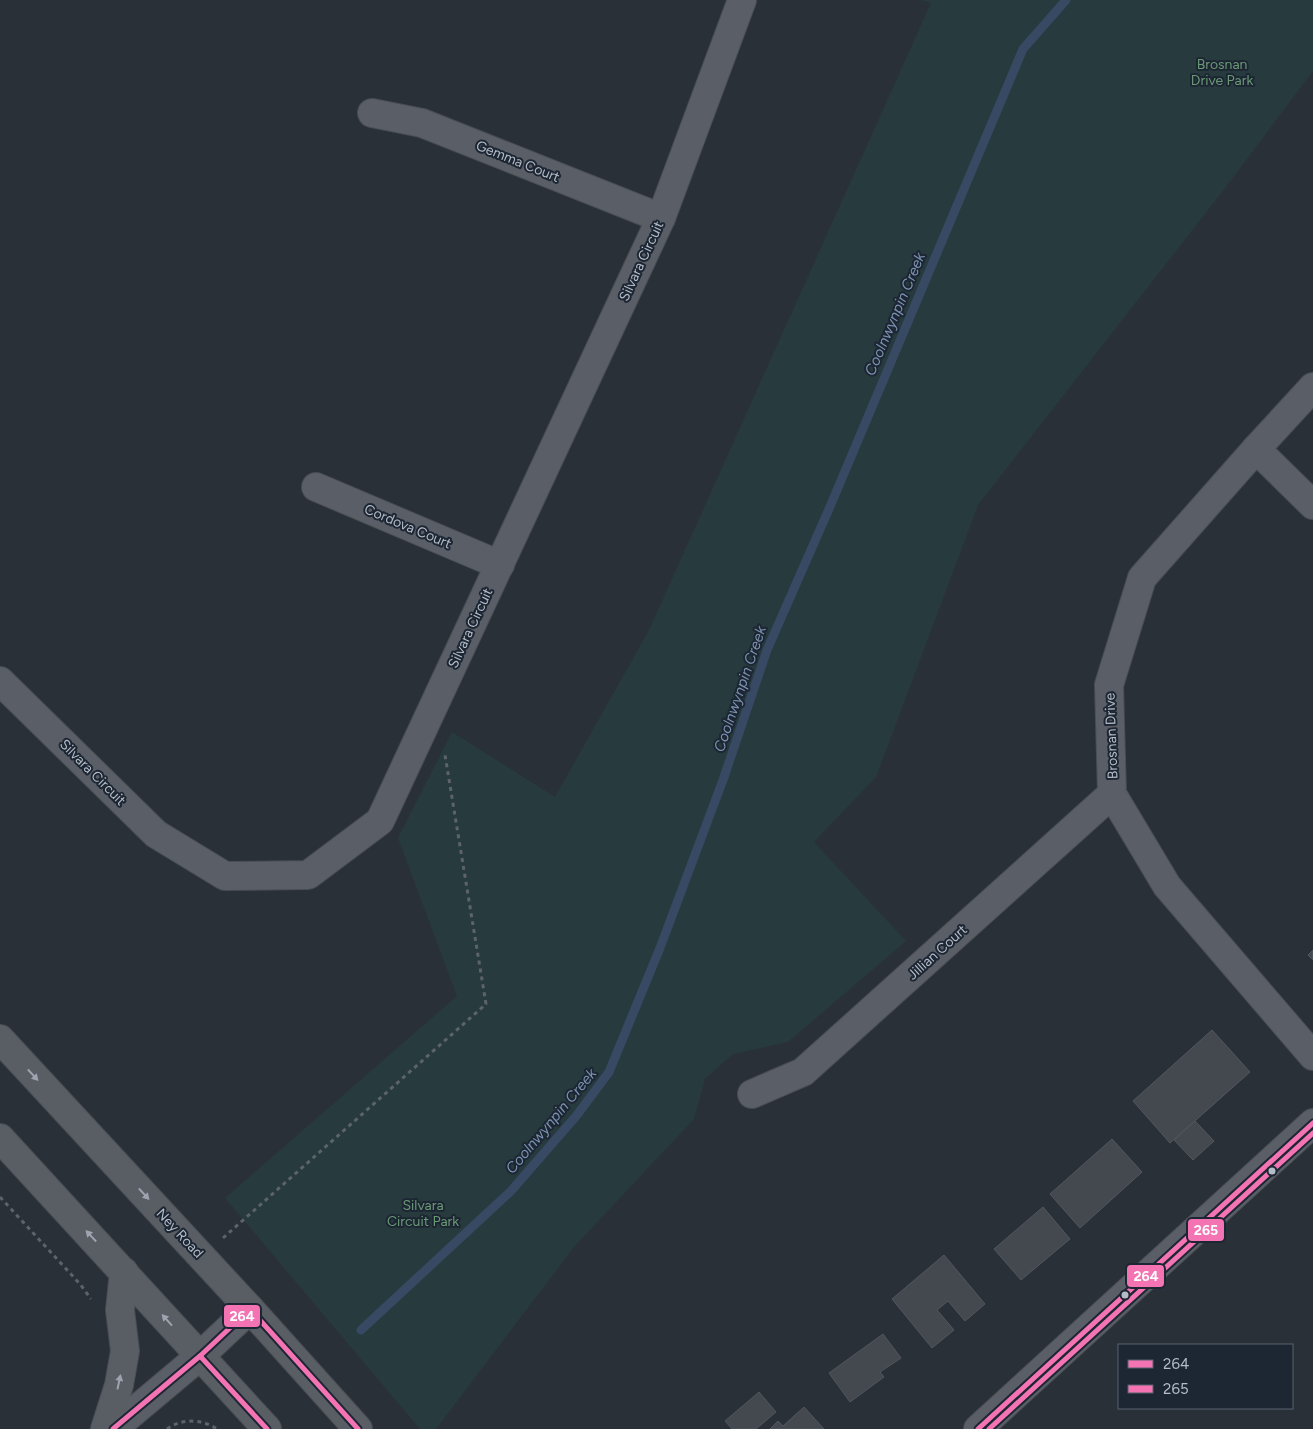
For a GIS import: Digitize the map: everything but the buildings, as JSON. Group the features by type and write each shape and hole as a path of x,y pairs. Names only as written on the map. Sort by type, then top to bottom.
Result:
{"main road":[{"name":"Ney Road","path":"0,1039 203,1257 358,1429"},
{"path":"0,1138 266,1429"},
{"path":"105,1429 119,1385 125,1351 120,1310 124,1272"}],"street":[{"name":"Silvara Circuit","path":"0,680 156,834 225,876 308,875 380,820 661,218 742,0"},
{"name":"Gemma Court","path":"372,113 422,122 661,218"},
{"name":"Brosnan Drive","path":"1313,387 1142,578 1109,685 1112,794 1167,886 1313,1056"},
{"path":"1256,449 1313,504"},
{"name":"Cordova Court","path":"316,486 500,564"},
{"name":"Jillian Court","path":"752,1094 803,1072 1112,794"},
{"path":"978,1429 1313,1123"},
{"path":"113,1429 200,1356 250,1309"}],"path":[{"path":"203,1257 486,1004 444,751"},
{"path":"0,1197 80,1284 94,1308"},
{"path":"168,1429 175,1424 197,1420 216,1429"}],"green space":[{"path":"921,0 1313,0 1313,71 1229,183 978,505 876,777 814,842 906,941 788,1042 733,1054 705,1079 694,1119 574,1247 436,1429 420,1429 225,1198 457,996 398,838 452,732 555,797 649,630 931,3"}],"waterway":[{"name":"Coolnwynpin Creek","path":"361,1330 511,1191 577,1115 609,1072 660,948 723,780 767,650 829,509 1023,49 1066,0"}],"transit line":[{"name":"264","path":"978,1429 1313,1123"},
{"name":"265","path":"989,1429 1313,1133"},
{"name":"264","path":"113,1429 200,1356 250,1309 358,1429"},
{"name":"264","path":"200,1356 267,1429"}],"park label":[{"name":"Brosnan Drive Park","path":"1222,72"},
{"name":"Silvara Circuit Park","path":"423,1214"}]}
